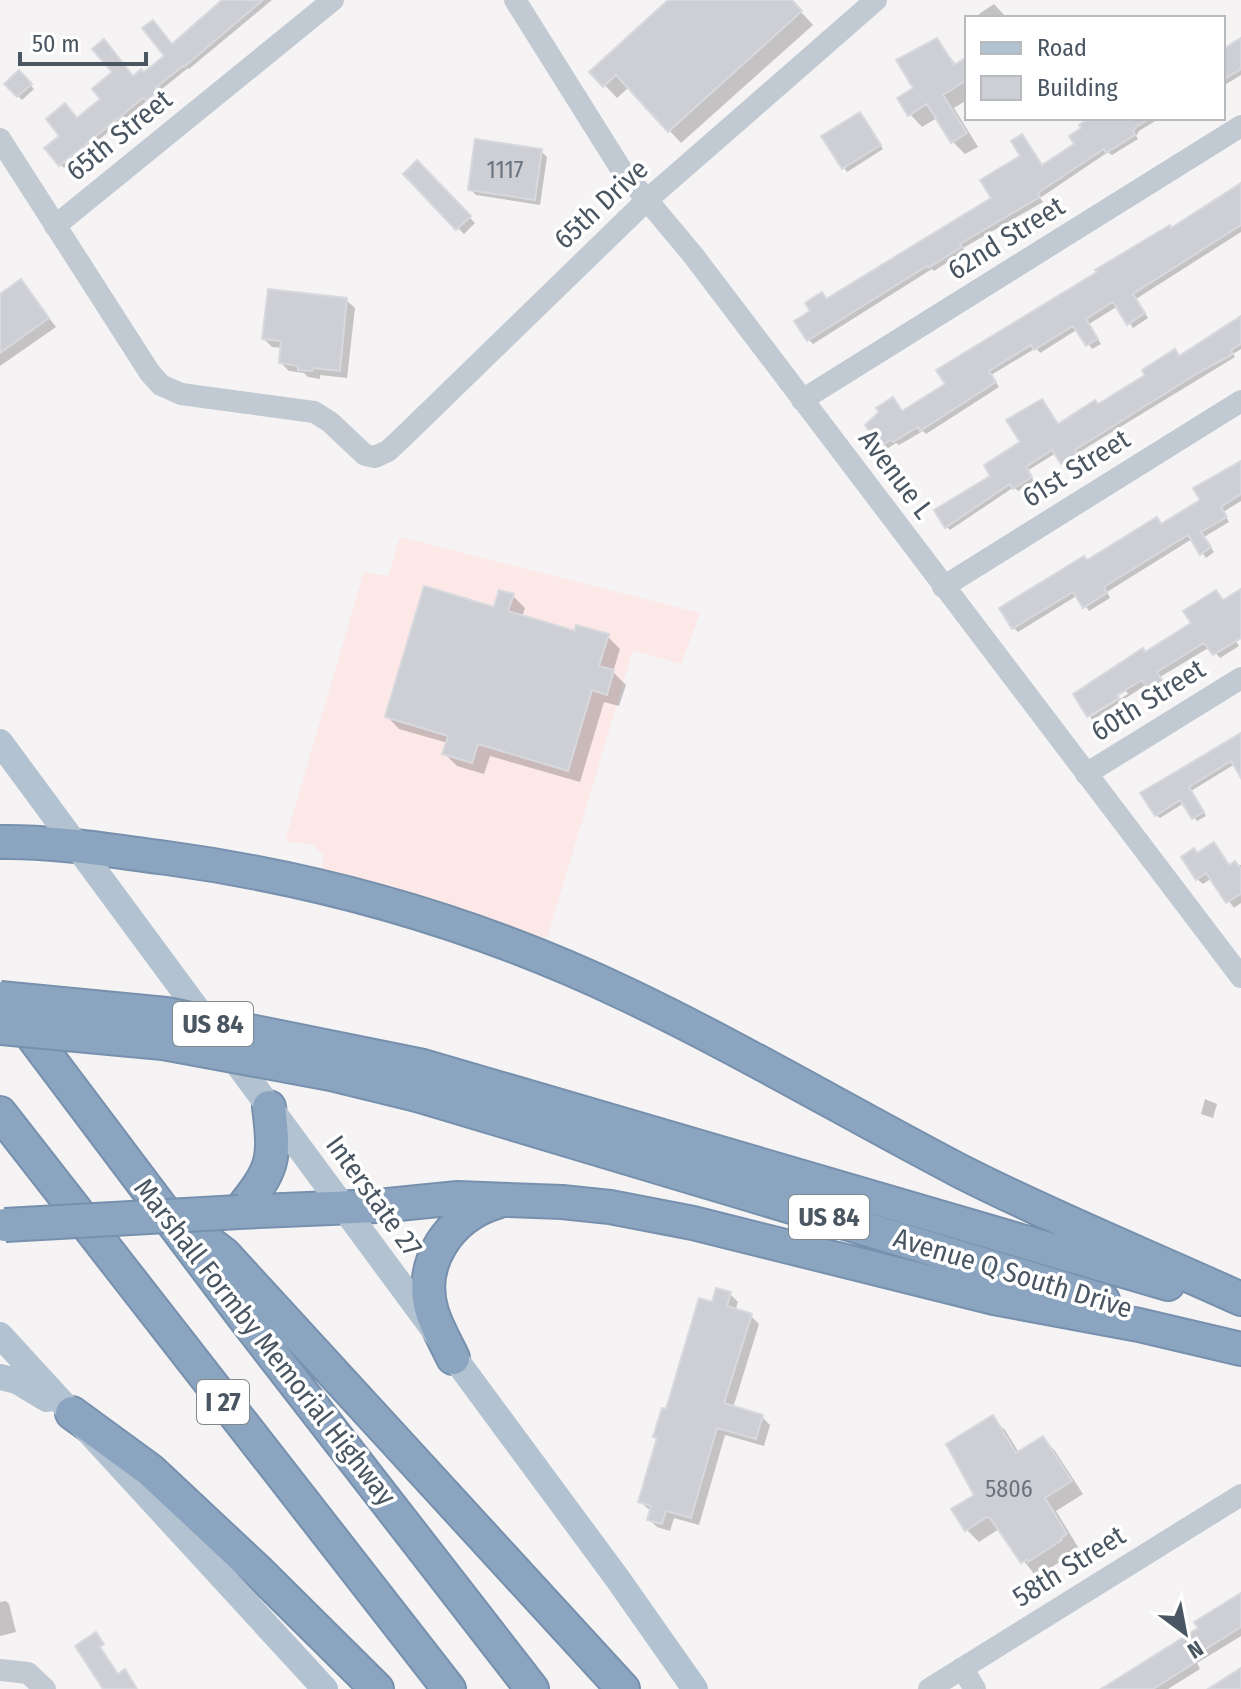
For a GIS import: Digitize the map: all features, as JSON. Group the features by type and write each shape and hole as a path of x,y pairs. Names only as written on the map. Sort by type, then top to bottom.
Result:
{"highway":[{"path":"15,842 76,845 217,865 316,884 426,914 510,944 628,995 1041,1212 1241,1301"},
{"name":"US 84","path":"0,996 166,1014 420,1080"},
{"name":"Marshall Formby Memorial Highway","path":"0,996 532,1689"},
{"name":"US 84","path":"0,1028 163,1043 331,1074 420,1080"},
{"name":"Avenue Q South Drive","path":"420,1080 1150,1279 1241,1301"},
{"name":"Avenue Q South Drive","path":"420,1080 1241,1346"},
{"path":"239,1212 270,1167 274,1147 269,1107"},
{"name":"I 27","path":"0,1113 449,1689"},
{"path":"2,1225 344,1208 458,1198 562,1202 661,1216 994,1298 1241,1346"},
{"path":"453,1358 431,1305 429,1276 433,1259 448,1232 460,1221 484,1205 504,1200"},
{"path":"156,1202 224,1254 623,1689"},
{"path":"72,1413 150,1470 377,1689"}],"main road":[{"name":"Interstate 27","path":"0,742 617,1578 695,1689"},
{"path":"0,1335 325,1689"},
{"path":"0,1377 17,1381 72,1413"}],"street":[{"name":"65th Street","path":"55,226 333,0"},
{"name":"Avenue L","path":"515,0 621,169 693,255 1086,774 1233,952 1241,977"},
{"name":"65th Drive","path":"55,226 150,373 161,385 181,394 314,412 330,422 365,455 375,457 388,451 405,435 647,200 876,0"},
{"name":"62nd Street","path":"802,400 1241,126"},
{"path":"0,139 55,226"},
{"name":"61st Street","path":"943,587 1241,401"},
{"name":"60th Street","path":"1086,774 1241,678"},
{"name":"58th Street","path":"929,1689 1241,1495"},
{"path":"962,1668 975,1689"},
{"path":"0,1670 28,1673 45,1689"}],"shaded area":[{"path":"400,537 700,613 681,664 633,650 547,938 320,875 324,856 314,845 285,841 364,572 388,576"}],"building":[{"path":"222,0 263,0 155,88 158,92 146,101 143,98 59,166 44,148 59,136 46,119 65,103 77,118 100,99 92,89 112,72 92,49 104,39 133,76 141,69 144,72 164,56 142,28 153,20 172,44"},
{"path":"668,0 792,0 802,11 668,132 616,75 603,87 589,72"},
{"path":"937,38 954,65 965,58 965,81 943,95 967,133 951,143 927,104 908,116 897,98 913,88 896,60"},
{"path":"1241,38 1241,69 1225,79 1225,48"},
{"path":"19,70 32,84 17,97 4,84"},
{"path":"860,112 881,145 842,169 821,136"},
{"path":"1086,120 1148,120 1136,127 1133,131 1135,135 1106,153 1104,149 1038,193 1040,197 807,341 794,321 810,311 805,303 822,292 826,299 991,198 980,180 1020,156 1011,141 1022,134 1042,165 1074,144 1069,136 1081,128 1079,125"},
{"path":"475,139 542,149 535,200 468,190"},
{"path":"417,160 471,216 456,230 403,174"},
{"path":"1241,183 1241,225 1133,294 1145,313 1127,325 1113,302 1086,319 1098,339 1086,346 1073,326 1034,350 1031,345 989,371 996,382 920,431 918,427 879,447 865,425 879,412 876,408 893,397 902,411 945,384 936,370"},
{"path":"21,279 49,318 0,353 0,294"},
{"path":"268,289 347,298 340,371 298,370 298,366 279,363 281,341 262,339"},
{"path":"1241,316 1241,344 1231,350 1233,354 1075,450 1077,454 1061,464 1052,450 1026,467 1032,477 1013,489 1010,484 945,528 934,510 990,476 984,465 1020,442 1006,420 1042,399 1058,424 1095,400 1098,404 1145,375 1142,370 1175,349 1179,356"},
{"path":"1241,461 1241,494 1221,507 1227,517 1201,532 1211,547 1200,555 1188,535 1104,587 1107,593 1083,608 1073,592 1012,629 999,608 1084,556 1087,560 1157,517 1161,524 1200,500 1193,488"},
{"path":"424,586 494,607 499,590 514,594 508,611 575,631 576,625 609,634 599,666 614,670 607,695 592,690 568,771 478,744 472,763 442,754 448,736 385,717"},
{"path":"1241,589 1241,638 1213,655 1204,643 1157,672 1166,686 1151,695 1142,680 1087,717 1073,694 1143,648 1145,652 1191,623 1183,611 1216,590 1223,600"},
{"path":"1241,733 1241,778 1231,761 1189,787 1204,812 1192,819 1180,800 1155,816 1140,793"},
{"path":"1214,842 1229,865 1235,861 1241,869 1241,894 1226,903 1206,873 1196,880 1181,857 1194,848 1197,853"},
{"path":"716,1288 731,1292 727,1306 752,1314 724,1403 763,1415 756,1439 717,1428 691,1518 666,1511 662,1524 647,1520 651,1506 638,1502 657,1438 653,1437 662,1408 666,1409 699,1298 712,1302"},
{"path":"993,1415 1016,1453 1043,1436 1072,1481 1045,1498 1067,1534 1028,1562 1027,1559 1021,1563 990,1518 965,1531 951,1509 974,1495 946,1444"},
{"path":"1241,1593 1241,1627 1193,1657 1196,1662 1153,1689 1101,1689 1198,1628 1194,1622"},
{"path":"96,1632 104,1644 100,1647 118,1674 125,1669 137,1689 103,1689 75,1646"},
{"path":"1241,1668 1241,1689 1208,1689"}]}
